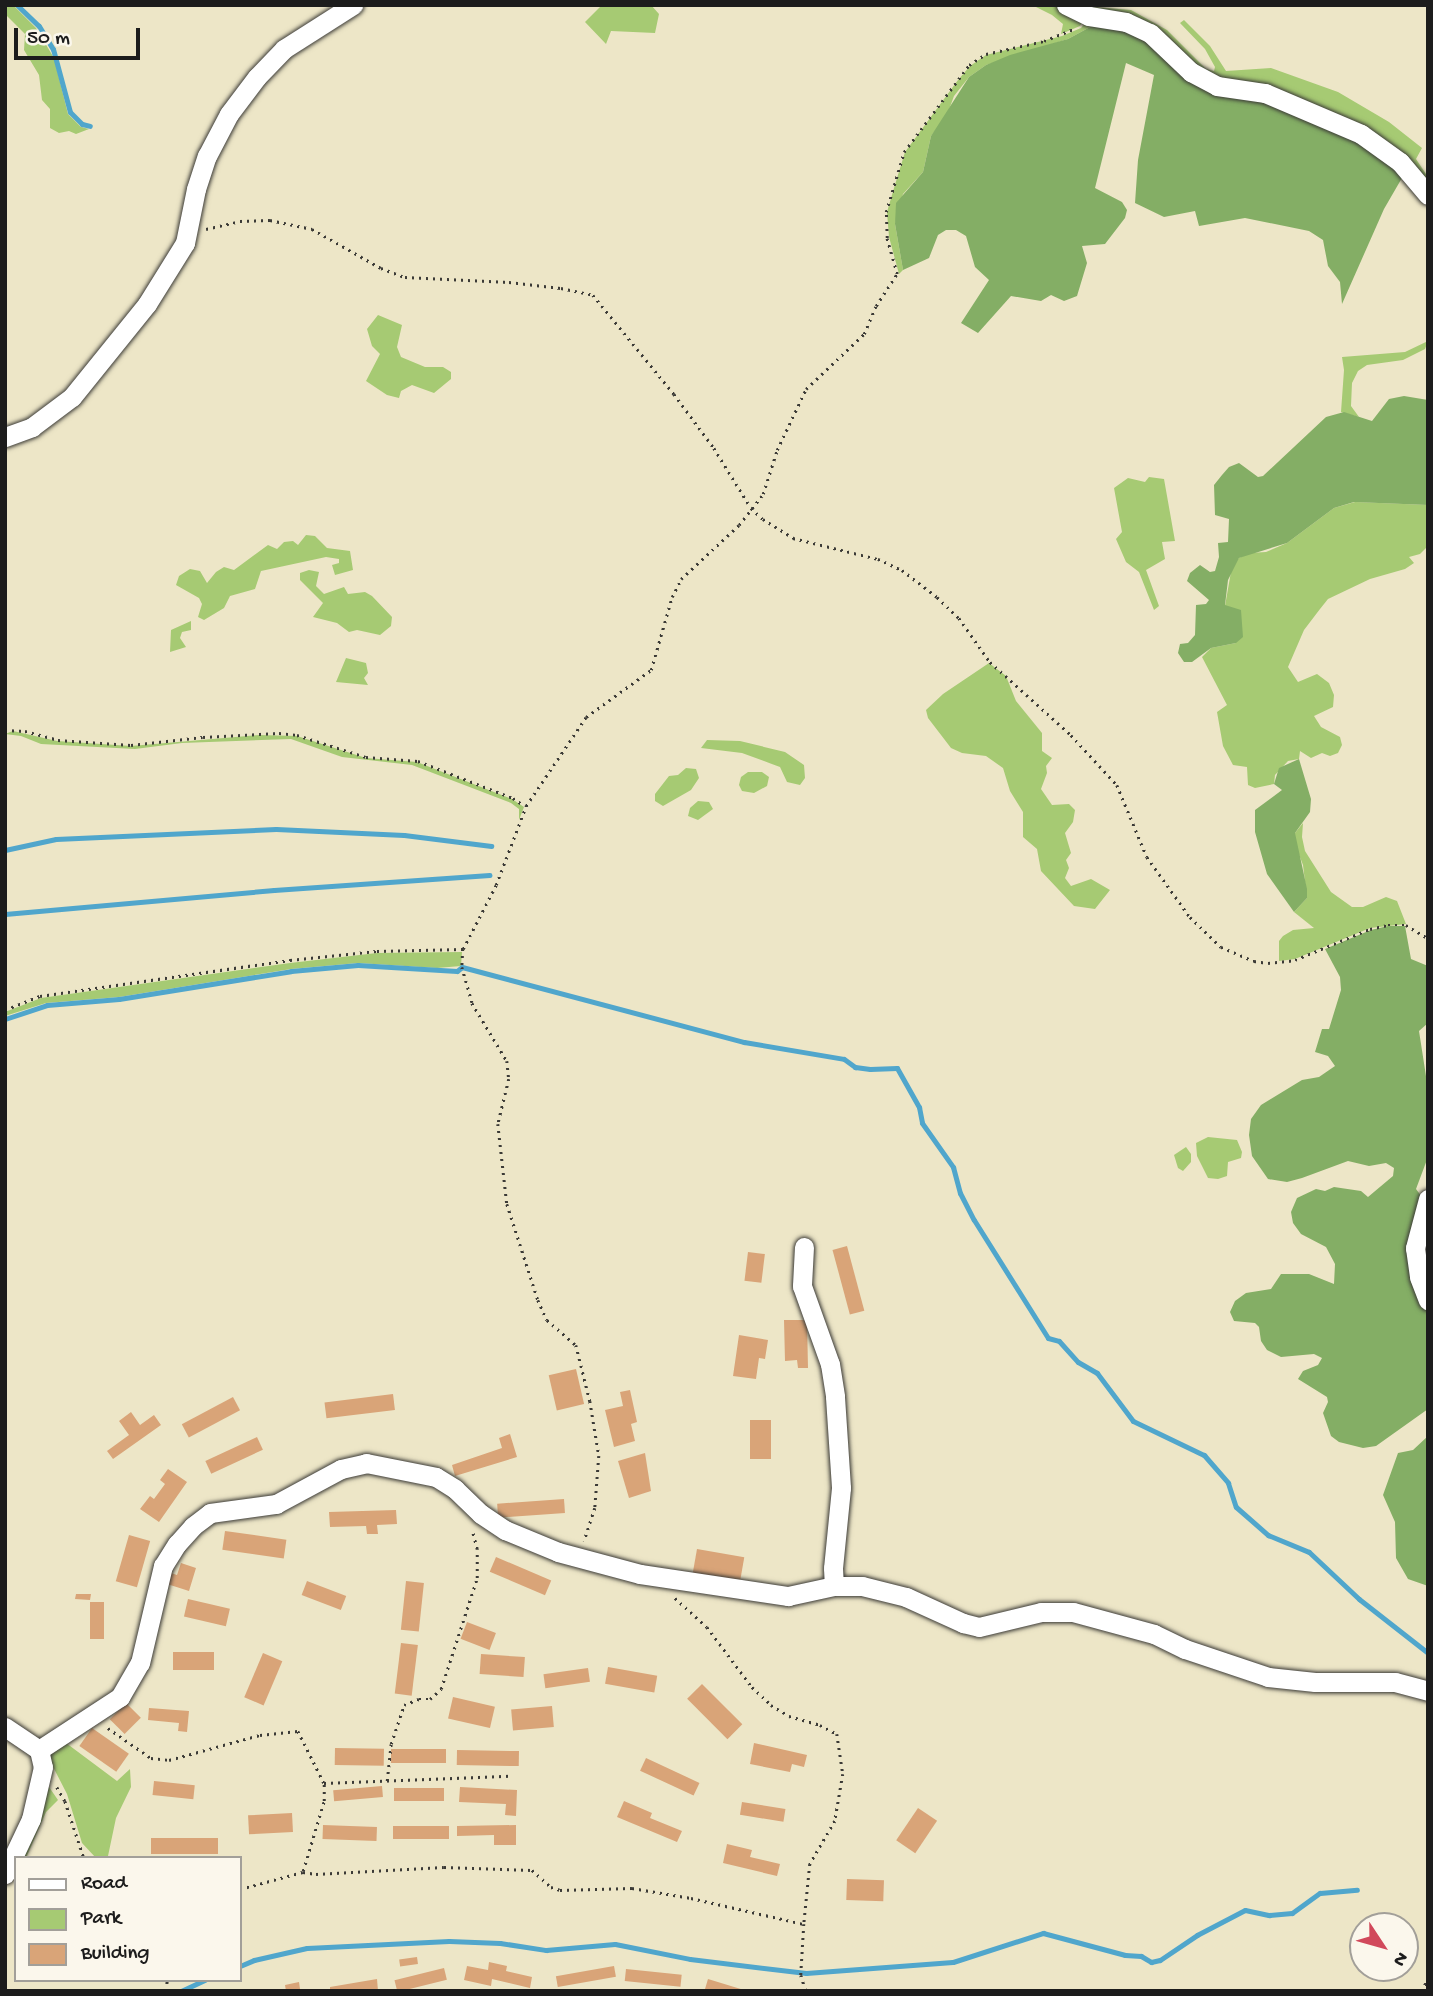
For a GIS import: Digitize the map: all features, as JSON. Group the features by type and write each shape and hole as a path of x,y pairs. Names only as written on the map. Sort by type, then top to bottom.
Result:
{"street":[{"path":"5,437 32,427 81,389 137,318 188,235 201,171 229,114 284,49 353,5"},
{"path":"1066,5 1089,16 1114,18 1150,33 1191,72 1217,86 1265,93 1361,134 1400,162 1428,195"},
{"path":"1428,1199 1415,1248 1419,1278 1428,1300"},
{"path":"804,1247 802,1286 830,1364 835,1397 841,1488 833,1568 834,1586"},
{"path":"5,1874 31,1819 41,1759 120,1697 135,1674 163,1566 183,1536 210,1513 276,1504 341,1469 366,1463 436,1477 455,1489 494,1524 523,1538 578,1558 666,1579 788,1596 834,1586 862,1586 889,1592 979,1627 1041,1612 1073,1612 1154,1634 1185,1649 1268,1677 1315,1682 1395,1682 1428,1691"},
{"path":"5,1727 41,1759"}],"path":[{"path":"578,1558 595,1508 599,1456 590,1401 576,1345 547,1320 538,1300 507,1203 498,1124 509,1079 507,1061 472,1003 462,967 463,949 496,884 526,806 586,717 651,670 672,597 681,579 739,525 763,495 777,450 806,389 864,334 876,306 897,274 887,238 886,212 904,152 969,65 986,54 1062,35 1080,27 1089,16"},
{"path":"188,235 240,221 270,220 312,229 381,268 405,276 509,282 593,295 674,394 714,448 751,508 777,530 793,538 878,559 902,570 959,618 990,662 1071,735 1111,778 1147,856 1190,917 1221,947 1254,961 1268,963 1295,960 1370,929 1388,925 1406,925 1428,937"},
{"path":"5,730 25,731 58,740 131,745 203,737 279,733 297,735 366,757 418,761 513,798 526,806"},
{"path":"5,1010 40,996 290,960 377,951 463,949"},
{"path":"387,1781 396,1722 404,1705 419,1699 430,1699 441,1689 477,1578 477,1549 468,1518 474,1508"},
{"path":"666,1579 676,1601 707,1627 752,1686 771,1704 789,1716 820,1725 837,1734 843,1774 835,1821 810,1864 801,1973 806,1991"},
{"path":"93,1717 151,1758 169,1760 260,1735 298,1731 324,1783 324,1801 303,1872"},
{"path":"41,1759 65,1801 83,1856"},
{"path":"324,1783 510,1776"},
{"path":"242,1888 303,1872 316,1874 444,1867 533,1870 551,1887 560,1890 632,1888 700,1900 804,1924"},
{"path":"1421,1991 1428,1979"}],"green space":[{"path":"5,5 13,5 36,28 54,58 68,114 81,127 89,129 76,134 69,131 59,133 50,128 50,109 42,100 39,75 24,50 25,34 5,14"},
{"path":"602,5 651,5 659,14 655,33 611,31 606,44 585,22"},
{"path":"1032,5 1063,5 1086,16 1080,26 1061,34 1063,24"},
{"path":"1071,5 1131,10 1167,30 1206,69 1214,71 1215,67 1205,49 1180,23 1184,20 1210,46 1226,71 1271,68 1338,92 1389,122 1422,148 1416,159 1428,177 1428,191 1242,89"},
{"path":"1089,18 1103,20 1068,39 986,65 969,77 954,96 947,115 931,136 923,172 903,194 895,224 903,270 899,274 889,237 887,212 894,188 905,152 958,80 970,66 986,55 1062,36 1081,28"},
{"path":"1103,20 1114,21 1242,94 1346,130 1406,171 1384,209 1342,304 1340,282 1328,266 1323,240 1309,231 1245,218 1199,226 1195,211 1164,217 1135,203 1138,160 1154,75 1126,63 1095,188 1122,202 1127,210 1125,218 1105,244 1082,246 1087,263 1077,296 1064,301 1051,295 1041,301 1011,296 978,333 961,323 989,280 975,267 966,236 956,230 946,230 938,235 929,258 903,270 895,224 896,203 923,172 931,136 969,77 986,65 1010,55 1068,39"},
{"path":"378,315 402,325 397,347 401,357 425,367 443,367 451,372 451,379 434,393 412,385 401,391 399,398 387,395 366,381 380,354 372,346 367,329"},
{"path":"1428,341 1425,349 1403,360 1367,365 1358,371 1352,383 1351,406 1359,417 1341,412 1344,370 1342,357 1405,352"},
{"path":"1404,396 1428,400 1428,505 1354,502 1334,508 1287,543 1239,558 1228,580 1225,605 1241,610 1243,637 1236,643 1211,648 1192,662 1184,662 1178,653 1180,644 1188,643 1195,635 1196,605 1206,604 1209,600 1187,581 1190,573 1200,565 1210,572 1215,571 1219,557 1218,543 1228,542 1229,519 1215,515 1214,485 1222,475 1229,467 1239,463 1258,477 1263,476 1326,417 1344,412 1372,421 1389,399"},
{"path":"1149,477 1164,479 1175,541 1162,542 1165,559 1146,570 1159,606 1154,610 1139,572 1126,562 1116,539 1122,532 1114,488 1128,478 1145,482"},
{"path":"1355,502 1428,505 1428,546 1420,554 1409,557 1414,563 1405,569 1370,579 1328,599 1304,630 1288,667 1298,682 1317,674 1329,683 1334,695 1333,707 1314,716 1321,727 1340,737 1342,745 1338,753 1330,756 1322,753 1311,758 1300,751 1299,759 1288,761 1275,775 1274,784 1255,788 1248,785 1247,767 1233,765 1223,746 1217,712 1227,705 1202,657 1211,648 1236,643 1225,606 1232,566 1239,558 1249,553 1266,552 1287,543 1334,508"},
{"path":"306,535 315,536 327,548 350,551 353,570 335,575 332,565 339,563 339,559 326,557 261,571 255,589 230,596 224,608 204,620 198,617 202,604 199,598 176,585 179,576 190,569 200,571 207,583 224,567 234,570 268,545 277,549 284,542 293,541 298,545"},
{"path":"309,570 319,572 316,586 324,594 344,587 348,594 365,592 372,596 392,617 391,626 380,635 357,630 349,632 337,623 313,617 323,603 300,580 300,573"},
{"path":"191,621 191,630 182,632 180,638 186,647 170,652 171,630"},
{"path":"346,658 366,663 368,673 364,678 368,685 336,682"},
{"path":"989,663 1006,676 1016,701 1042,733 1042,751 1052,758 1046,766 1047,773 1041,789 1052,805 1069,804 1075,810 1073,822 1065,833 1071,853 1066,860 1069,868 1065,878 1071,886 1091,879 1110,890 1095,909 1074,906 1041,871 1037,849 1023,837 1023,812 1010,791 1003,768 986,756 962,753 951,748 928,718 926,710 943,694"},
{"path":"13,731 57,741 131,746 259,735 297,736 366,758 417,762 512,799 524,807 519,820 519,809 511,803 412,765 342,757 291,739 182,743 135,749 41,744 21,736 5,734"},
{"path":"707,740 740,741 785,752 804,765 805,778 800,785 787,782 780,767 742,753 701,748"},
{"path":"1299,759 1311,799 1310,812 1295,833 1307,898 1294,912 1267,874 1255,832 1255,810 1282,790 1274,784 1279,768"},
{"path":"686,768 696,769 699,778 691,790 663,806 655,801 655,794 669,776 678,775"},
{"path":"748,772 762,772 769,777 767,786 754,793 742,791 739,785 741,777"},
{"path":"698,801 709,802 713,809 698,820 688,816 690,808"},
{"path":"1303,823 1305,851 1331,892 1352,907 1363,907 1386,897 1397,901 1406,924 1370,928 1295,959 1279,961 1279,941 1283,936 1293,930 1314,928 1294,912 1307,898 1303,865 1295,844 1295,833"},
{"path":"1388,926 1405,926 1411,959 1428,966 1428,1023 1419,1031 1428,1089 1428,1157 1416,1189 1425,1201 1418,1225 1428,1304 1428,1409 1376,1446 1363,1448 1339,1442 1331,1436 1323,1413 1328,1402 1327,1397 1298,1379 1303,1371 1318,1365 1322,1358 1314,1354 1281,1357 1267,1350 1261,1341 1259,1327 1255,1323 1234,1321 1230,1312 1235,1301 1246,1293 1271,1289 1281,1274 1309,1274 1334,1284 1335,1264 1326,1247 1301,1234 1293,1223 1291,1212 1297,1198 1316,1189 1325,1191 1334,1187 1361,1191 1368,1197 1393,1176 1394,1168 1386,1163 1369,1166 1348,1161 1287,1182 1268,1179 1252,1156 1249,1135 1251,1119 1261,1105 1302,1080 1319,1077 1335,1066 1328,1056 1315,1052 1322,1029 1329,1029 1341,990 1340,977 1325,949"},
{"path":"462,952 461,966 437,968 358,963 291,969 119,997 46,1003 5,1016 5,1012 41,998 290,963 377,953"},
{"path":"1208,1137 1237,1140 1242,1152 1241,1158 1228,1162 1227,1176 1208,1178 1197,1156 1196,1143"},
{"path":"1186,1147 1191,1154 1191,1162 1183,1171 1178,1168 1174,1155"},
{"path":"1428,1436 1428,1586 1408,1579 1396,1558 1395,1522 1383,1495 1398,1453 1413,1450"},
{"path":"62,1740 117,1781 130,1769 131,1787 116,1818 108,1856 94,1856 82,1843 67,1794 49,1759 49,1752"},
{"path":"44,1787 49,1787 58,1800 46,1812 27,1856 21,1856"}],"building":[{"path":"847,1246 864,1311 850,1315 833,1250"},
{"path":"748,1252 765,1254 761,1283 744,1281"},
{"path":"784,1320 807,1320 808,1368 798,1368 797,1360 785,1361"},
{"path":"739,1335 768,1340 765,1359 759,1358 756,1379 733,1376"},
{"path":"576,1369 584,1404 557,1410 549,1375"},
{"path":"630,1390 637,1422 631,1424 635,1441 614,1447 605,1410 623,1406 620,1392"},
{"path":"393,1394 395,1410 326,1418 325,1402"},
{"path":"233,1397 240,1410 189,1437 182,1424"},
{"path":"131,1412 140,1425 154,1415 161,1425 113,1459 107,1451 129,1435 119,1421"},
{"path":"750,1420 771,1420 771,1459 750,1459"},
{"path":"510,1434 517,1457 455,1476 452,1465 502,1448 499,1438"},
{"path":"257,1437 263,1450 211,1474 205,1461"},
{"path":"645,1453 651,1491 629,1498 618,1461"},
{"path":"168,1469 187,1482 159,1522 140,1509 150,1496 154,1499 165,1484 160,1480"},
{"path":"564,1499 565,1513 498,1518 497,1504"},
{"path":"396,1510 397,1524 377,1525 378,1534 367,1534 366,1526 330,1527 329,1512"},
{"path":"225,1531 286,1540 284,1558 222,1550"},
{"path":"129,1535 150,1541 137,1587 116,1581"},
{"path":"697,1549 744,1557 740,1583 692,1575"},
{"path":"496,1557 551,1580 545,1595 490,1572"},
{"path":"181,1563 196,1568 189,1591 164,1583 168,1572 177,1575"},
{"path":"307,1581 346,1596 341,1610 302,1595"},
{"path":"406,1581 424,1583 419,1632 401,1630"},
{"path":"76,1594 91,1594 90,1600 75,1599"},
{"path":"188,1599 230,1609 226,1626 184,1617"},
{"path":"90,1602 104,1602 104,1639 90,1639"},
{"path":"467,1622 496,1633 489,1650 461,1639"},
{"path":"401,1643 418,1645 412,1696 395,1694"},
{"path":"173,1652 214,1652 214,1670 173,1670"},
{"path":"263,1653 282,1661 264,1705 244,1697"},
{"path":"481,1654 525,1657 523,1677 480,1674"},
{"path":"608,1667 657,1676 654,1692 605,1684"},
{"path":"588,1668 590,1682 545,1688 543,1674"},
{"path":"702,1684 742,1724 727,1739 687,1699"},
{"path":"453,1697 495,1707 490,1728 448,1718"},
{"path":"126,1703 141,1718 125,1734 110,1719"},
{"path":"552,1706 554,1727 513,1730 511,1710"},
{"path":"149,1708 189,1711 187,1732 178,1731 179,1723 148,1720"},
{"path":"92,1728 129,1754 116,1772 79,1746"},
{"path":"754,1743 807,1755 804,1767 792,1764 790,1772 750,1764"},
{"path":"335,1748 384,1749 384,1766 335,1765"},
{"path":"391,1749 446,1749 446,1763 391,1763"},
{"path":"457,1750 519,1751 519,1766 457,1765"},
{"path":"646,1758 699,1783 694,1796 640,1771"},
{"path":"154,1781 195,1785 193,1799 153,1795"},
{"path":"382,1786 383,1797 334,1801 333,1790"},
{"path":"460,1787 517,1790 516,1816 505,1815 506,1804 459,1802"},
{"path":"394,1788 444,1788 444,1801 394,1801"},
{"path":"624,1801 652,1813 650,1818 682,1831 677,1842 617,1817"},
{"path":"742,1802 785,1809 783,1822 740,1815"},
{"path":"918,1808 937,1821 915,1853 896,1840"},
{"path":"292,1813 293,1832 249,1834 248,1815"},
{"path":"323,1825 377,1827 376,1841 323,1839"},
{"path":"516,1825 516,1845 494,1845 494,1835 457,1836 457,1826"},
{"path":"393,1826 449,1826 449,1839 393,1839"},
{"path":"151,1838 218,1838 218,1854 151,1854"},
{"path":"727,1844 752,1850 750,1857 780,1864 777,1876 723,1863"},
{"path":"847,1879 884,1880 883,1901 846,1900"},
{"path":"417,1957 418,1964 400,1966 399,1960"},
{"path":"489,1962 507,1966 506,1971 532,1977 530,1988 492,1979 491,1986 464,1980 467,1966 488,1970"},
{"path":"614,1966 616,1977 558,1987 556,1976"},
{"path":"444,1968 447,1980 401,1991 397,1991 395,1980"},
{"path":"626,1969 682,1975 680,1987 625,1981"},
{"path":"377,1979 378,1991 330,1991 330,1987"},
{"path":"708,1979 744,1990 744,1991 705,1989"},
{"path":"299,1982 300,1989 286,1991 285,1985"}],"waterway":[{"path":"17,5 39,26 53,49 70,112 82,124 90,126"},
{"path":"5,850 56,839 276,829 404,835 491,846"},
{"path":"5,914 274,890 489,875"},
{"path":"5,1019 47,1005 119,999 291,971 358,965 457,971 462,967 744,1042 844,1059 855,1067 897,1068 919,1107 922,1123 953,1167 960,1193 974,1220 1048,1338 1059,1341 1078,1362 1097,1373 1133,1421 1204,1455 1228,1483 1236,1507 1268,1535 1309,1552 1359,1599 1428,1653"},
{"path":"242,1965 307,1948 449,1941 500,1943 546,1950 615,1944 690,1959 806,1973 953,1962 1043,1933 1125,1955 1141,1956 1151,1962 1160,1960 1197,1935 1245,1910 1269,1915 1292,1913 1320,1893 1357,1890"},
{"path":"181,1991 201,1982"}]}
